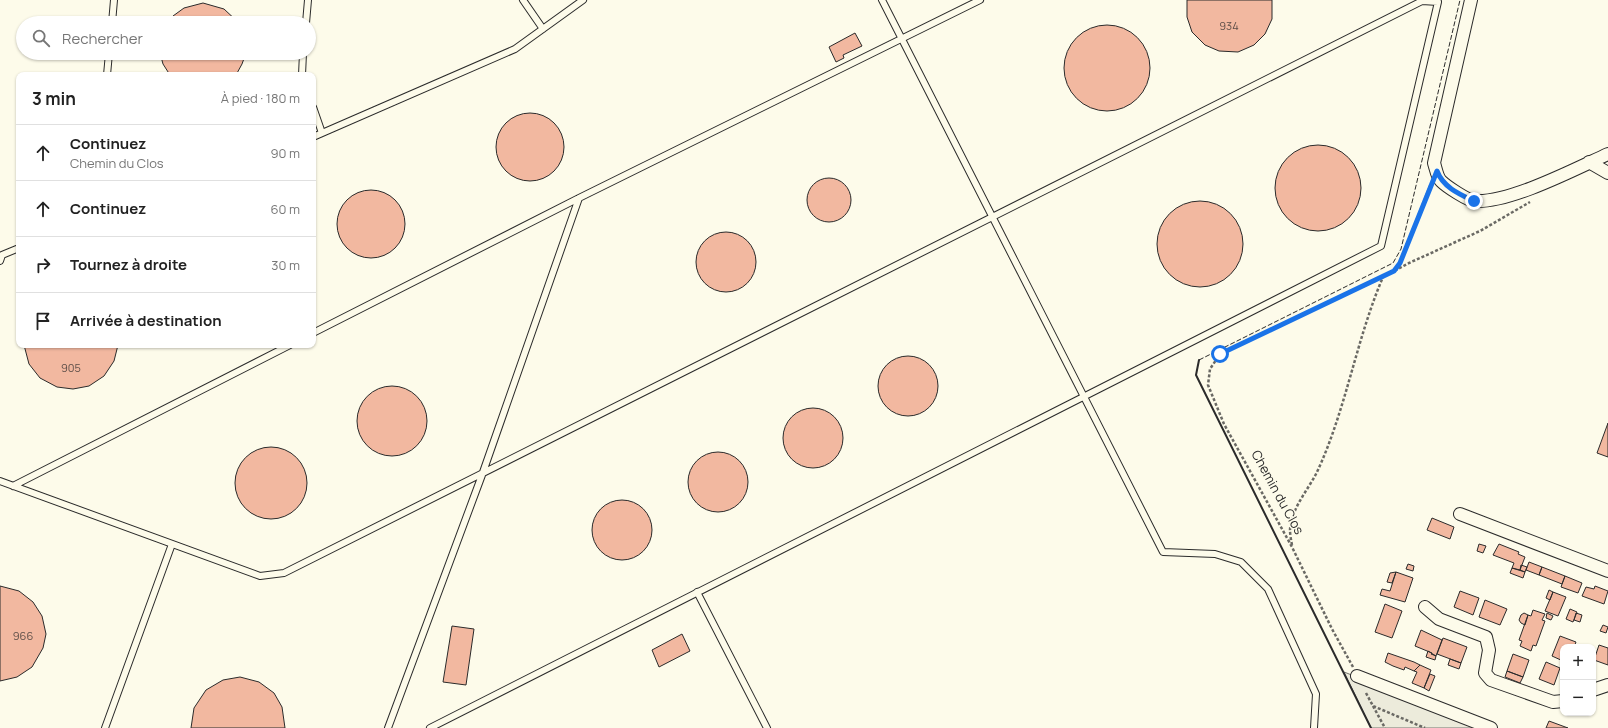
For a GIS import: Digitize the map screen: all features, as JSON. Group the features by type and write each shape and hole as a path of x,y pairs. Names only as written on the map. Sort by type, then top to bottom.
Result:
{"street":[{"path":"1472,0 1434,164 1440,180 1459,194 1474,201 1504,197 1560,176 1608,154"},
{"path":"1589,162 1608,173"},
{"path":"1460,514 1608,571"},
{"path":"1425,607 1439,619 1486,637 1489,650 1485,673 1491,680 1553,702 1560,701"},
{"path":"1357,676 1491,728"},
{"path":"1596,689 1608,684"}],"lane":[{"path":"113,16 114,0"},
{"path":"307,16 308,0"},
{"path":"524,0 543,29"},
{"path":"316,136 515,49 583,0"},
{"path":"882,0 1163,552 1215,554 1241,562 1268,589 1316,694 1314,728"},
{"path":"316,331 579,198 902,40 980,0"},
{"path":"0,481 260,576 284,573 482,475 1422,1 1438,1 1382,246 430,728"},
{"path":"107,72 108,60"},
{"path":"302,72 303,60"},
{"path":"316,117 322,134"},
{"path":"388,728 482,475 579,198"},
{"path":"0,261 2,255 16,249"},
{"path":"13,486 284,348"},
{"path":"105,728 172,544"},
{"path":"698,592 767,728"}],"path":[{"path":"1394,271 1400,263 1437,171"},
{"name":"Chemin du Clos","path":"1385,728 1332,629 1292,546 1224,424 1208,385 1210,369 1220,354 1480,231 1534,199"},
{"path":"1292,546 1290,529 1296,510 1317,472 1330,438 1372,302 1383,277"},
{"path":"1373,706 1425,728"}],"shaded area":[{"path":"1344,672 1487,728 1371,728"}],"building":[{"path":"1187,0 1272,0 1272,19 1265,34 1254,45 1238,52 1219,51 1205,45 1192,32 1187,17"},
{"path":"203,3 224,9 232,16 173,16 184,8"},
{"path":"1099,25 1115,25 1124,28 1138,37 1147,51 1150,60 1150,76 1147,85 1138,99 1124,108 1115,111 1099,111 1083,104 1076,99 1071,92 1064,76 1064,60 1071,44 1076,37 1083,32"},
{"path":"855,33 862,46 843,55 844,58 836,62 829,47"},
{"path":"162,60 243,60 238,72 168,72"},
{"path":"530,113 543,116 554,123 561,134 564,147 561,160 554,171 543,178 530,181 517,178 506,171 499,160 496,147 499,134 506,123 517,116"},
{"path":"1318,145 1335,148 1349,157 1358,171 1361,188 1358,205 1349,219 1335,228 1318,231 1301,228 1287,219 1278,205 1275,188 1278,171 1287,157 1301,148"},
{"path":"829,178 841,182 847,188 851,200 847,212 841,218 829,222 817,218 811,212 807,200 811,188 817,182"},
{"path":"371,190 384,192 395,200 403,211 405,224 403,237 395,248 384,256 371,258 358,256 347,248 339,237 337,224 339,211 347,200 358,192"},
{"path":"1200,201 1217,204 1231,213 1240,227 1243,244 1240,261 1231,275 1217,284 1200,287 1183,284 1169,275 1160,261 1157,244 1160,227 1169,213 1183,204"},
{"path":"720,232 732,232 743,237 751,245 756,256 754,274 743,287 732,292 720,292 709,287 701,279 696,268 696,256 701,245 709,237"},
{"path":"25,348 117,348 114,361 104,376 89,386 73,389 57,387 40,378 29,364"},
{"path":"902,356 914,356 930,364 936,374 938,386 936,398 930,408 914,416 902,416 886,408 878,392 878,380 886,364"},
{"path":"392,386 405,389 417,396 424,408 427,421 424,434 417,446 405,453 392,456 379,453 367,446 360,434 357,421 360,408 367,396 379,389"},
{"path":"807,408 819,408 830,413 838,421 843,432 841,450 830,463 819,468 807,468 796,463 788,455 783,444 783,432 788,421 796,413"},
{"path":"1608,423 1608,457 1597,453"},
{"path":"271,447 291,453 301,463 307,483 301,503 291,513 271,519 251,513 241,503 235,483 241,463 251,453"},
{"path":"712,452 724,452 735,457 743,465 748,476 746,494 735,507 724,512 712,512 701,507 693,499 688,488 688,476 693,465 701,457"},
{"path":"616,500 628,500 644,508 650,518 652,530 650,542 644,552 628,560 616,560 600,552 592,536 592,524 600,508"},
{"path":"1432,518 1454,527 1450,539 1427,530"},
{"path":"1479,544 1486,546 1483,553 1477,551"},
{"path":"1499,544 1519,552 1518,554 1525,557 1520,570 1512,568 1514,563 1493,555"},
{"path":"1529,562 1542,567 1539,575 1526,570"},
{"path":"1408,564 1414,566 1413,571 1406,569"},
{"path":"1521,565 1527,567 1525,572 1520,570"},
{"path":"1542,567 1565,576 1562,584 1539,575"},
{"path":"1512,568 1525,572 1523,578 1510,573"},
{"path":"1396,572 1392,583 1387,582 1390,573"},
{"path":"1396,572 1413,578 1405,602 1380,595 1382,589 1390,591"},
{"path":"1565,576 1582,583 1578,593 1561,587"},
{"path":"0,586 19,591 33,602 42,616 46,634 43,648 32,667 17,677 0,681"},
{"path":"1595,586 1608,591 1604,604 1582,596 1586,587 1594,589"},
{"path":"1549,590 1553,592 1550,600 1546,598"},
{"path":"1460,591 1479,598 1473,615 1454,607"},
{"path":"1553,592 1566,597 1558,616 1545,611"},
{"path":"1485,600 1507,609 1500,625 1479,617"},
{"path":"1385,604 1402,611 1392,638 1375,632"},
{"path":"1570,609 1577,612 1573,622 1566,619"},
{"path":"1533,610 1545,614 1542,620 1545,621 1536,646 1533,645 1531,651 1520,646 1522,641 1519,640 1528,615 1531,616"},
{"path":"1524,613 1528,615 1525,625 1519,620 1521,615"},
{"path":"1547,613 1553,616 1551,620 1546,618"},
{"path":"1576,613 1582,615 1580,622 1574,620"},
{"path":"1603,625 1608,627 1606,633 1600,631"},
{"path":"452,626 474,629 466,685 443,682"},
{"path":"1421,630 1442,640 1436,656 1415,646"},
{"path":"682,634 690,651 659,667 652,650"},
{"path":"1560,636 1576,642 1575,644 1560,644 1560,660 1552,656"},
{"path":"1443,638 1467,647 1461,663 1437,654"},
{"path":"1599,645 1608,648 1608,665 1596,661 1596,654"},
{"path":"1428,651 1436,656 1435,660 1426,657"},
{"path":"1388,653 1420,665 1414,671 1405,667 1404,670 1393,666 1385,662"},
{"path":"1513,654 1529,660 1523,677 1507,671"},
{"path":"1450,659 1461,663 1459,669 1448,665"},
{"path":"1546,662 1560,668 1554,685 1539,679"},
{"path":"1420,665 1431,670 1424,688 1412,683 1417,672 1414,671"},
{"path":"1507,671 1523,677 1520,683 1505,677"},
{"path":"1430,674 1435,676 1429,691 1424,688"},
{"path":"240,677 259,682 274,693 282,707 285,728 191,728 194,708 206,690 223,680"},
{"path":"1549,721 1568,728 1546,728"}],"fence":[{"path":"1199,360 1393,263 1401,249 1460,0"}],"wall":[{"path":"1199,360 1196,375 1371,728"}],"route":[{"path":"1220,354 1394,271 1400,263 1437,171 1440,180 1459,194 1474,201"}]}
